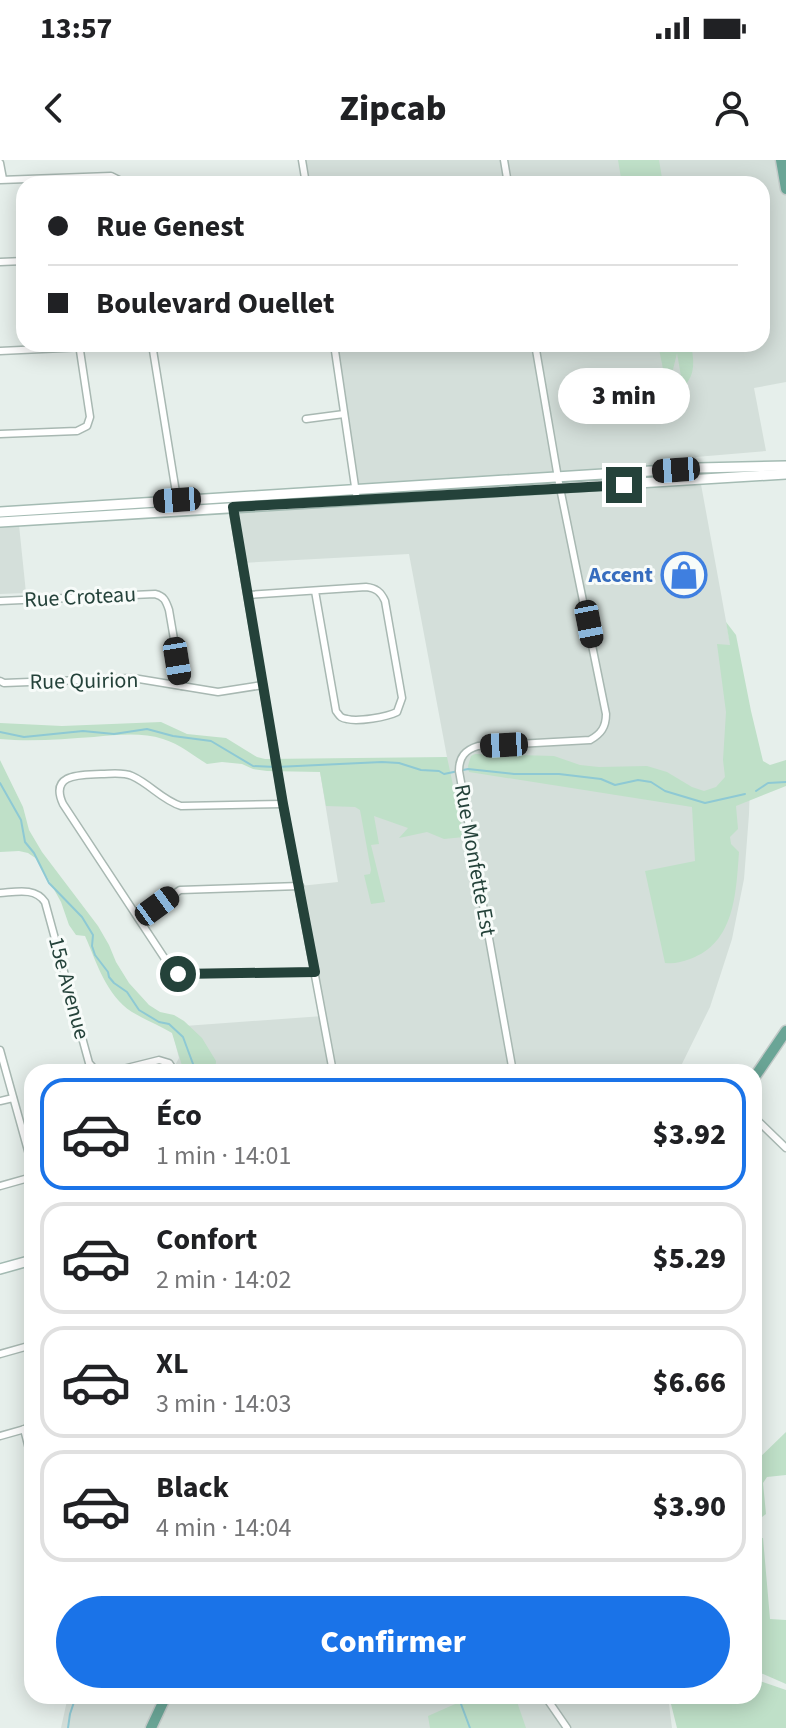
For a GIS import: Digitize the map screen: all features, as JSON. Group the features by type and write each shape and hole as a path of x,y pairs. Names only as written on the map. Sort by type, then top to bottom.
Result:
{"main road":[{"path":"781,160 786,189"},
{"path":"762,1066 786,1031"},
{"path":"151,1728 162,1704"}],"street":[{"path":"0,163 1,180"},
{"path":"0,434 77,431 87,426 90,417 80,352"},
{"path":"151,352 178,505"},
{"path":"335,352 356,495"},
{"name":"Rue Monfette Est","path":"512,1064 459,766 465,752 471,748 590,740 598,736 606,723 605,704 558,478 536,352"},
{"path":"306,419 344,414"},
{"path":"356,495 698,468 781,470"},
{"path":"0,512 356,495 561,489 781,470"},
{"path":"232,502 283,804 332,1064"},
{"path":"0,522 178,505"},
{"path":"248,595 366,587 380,592 385,601 402,703 397,712 388,716 350,720 336,711 315,591"},
{"name":"Rue Croteau","path":"0,601 161,595 169,610 182,686"},
{"name":"Rue Quirion","path":"0,681 133,678 218,692 263,685"},
{"path":"283,804 181,806 133,776 122,773 72,775 67,777 59,793 63,804 169,965 178,974 315,972"},
{"path":"139,919 180,890 300,886"},
{"name":"15e Avenue","path":"0,893 30,891 41,896 45,902 90,1064"},
{"path":"0,1050 24,1137"},
{"path":"143,1064 159,1060 170,1064"},
{"path":"0,1101 13,1098"},
{"path":"762,1125 786,1148"},
{"path":"0,1186 24,1179"},
{"path":"0,1269 24,1262"},
{"path":"0,1354 24,1347"},
{"path":"0,1436 24,1429"},
{"path":"550,1704 567,1728"}],"shaded area":[{"path":"302,160 781,160 786,189 786,382 754,388 766,451 696,457 739,692 750,786 744,879 732,939 710,1007 682,1064 176,1064 179,1058 171,1027 323,1016 300,886 338,882 320,772 447,757 409,554 242,563 231,498 355,489 335,352 770,352 770,176 305,176"},
{"path":"19,525 26,593 0,594 0,526"},
{"path":"66,1704 669,1704 672,1728 61,1728"}],"green space":[{"path":"618,160 659,160 662,176 621,176"},
{"path":"660,352 692,352 693,368 683,388 677,353 670,382 665,379"},
{"path":"726,622 736,635 763,761 770,765 786,760 786,786 736,806 738,829 730,837 731,844 739,852 736,884 724,929 705,951 690,959 665,963 645,871 695,861 692,807 469,772 468,766 471,756 475,754 554,756 580,765 647,766 667,772 704,791 716,787 725,777 726,712 717,644 730,645"},
{"path":"161,722 187,734 226,738 265,759 447,757 464,837 444,839 427,832 399,838 408,828 374,816 379,844 371,845 385,902 371,904 364,875 370,874 371,870 360,810 326,806 320,772 267,771 222,762 207,764 175,744 146,735 0,739 0,723 62,726"},
{"path":"0,760 23,807 29,830 98,926 129,983 149,1005 184,1021 202,1038 216,1064 182,1064 172,1033 132,1012 115,997 85,936 76,935 69,925 61,902 37,859 19,851 0,852"},
{"path":"786,1432 786,1475 767,1477 763,1483 766,1514 762,1517 762,1455"},
{"path":"762,1538 770,1619 786,1620 786,1684 762,1674"},
{"path":"762,1682 786,1690 786,1728 677,1728 671,1704 762,1704"},
{"path":"455,1704 518,1704 526,1728 430,1728 428,1716"}],"waterway":[{"path":"0,732 24,737 83,731 114,734 147,729 211,741 253,766 382,762 444,774 468,769 514,774 559,774 601,779 615,785 638,780 705,803 745,794"},
{"path":"756,791 768,783 786,782"},
{"path":"0,783 21,820 25,842 49,883 82,917 93,935 95,955 109,977 127,992 139,1010 159,1022 169,1024 183,1037 193,1064"},
{"path":"68,1728 73,1704"},
{"path":"461,1704 470,1728"}],"place":[{"name":"Accent","path":"684,575"}],"route":[{"path":"178,974 315,972 233,507 624,485"}]}
